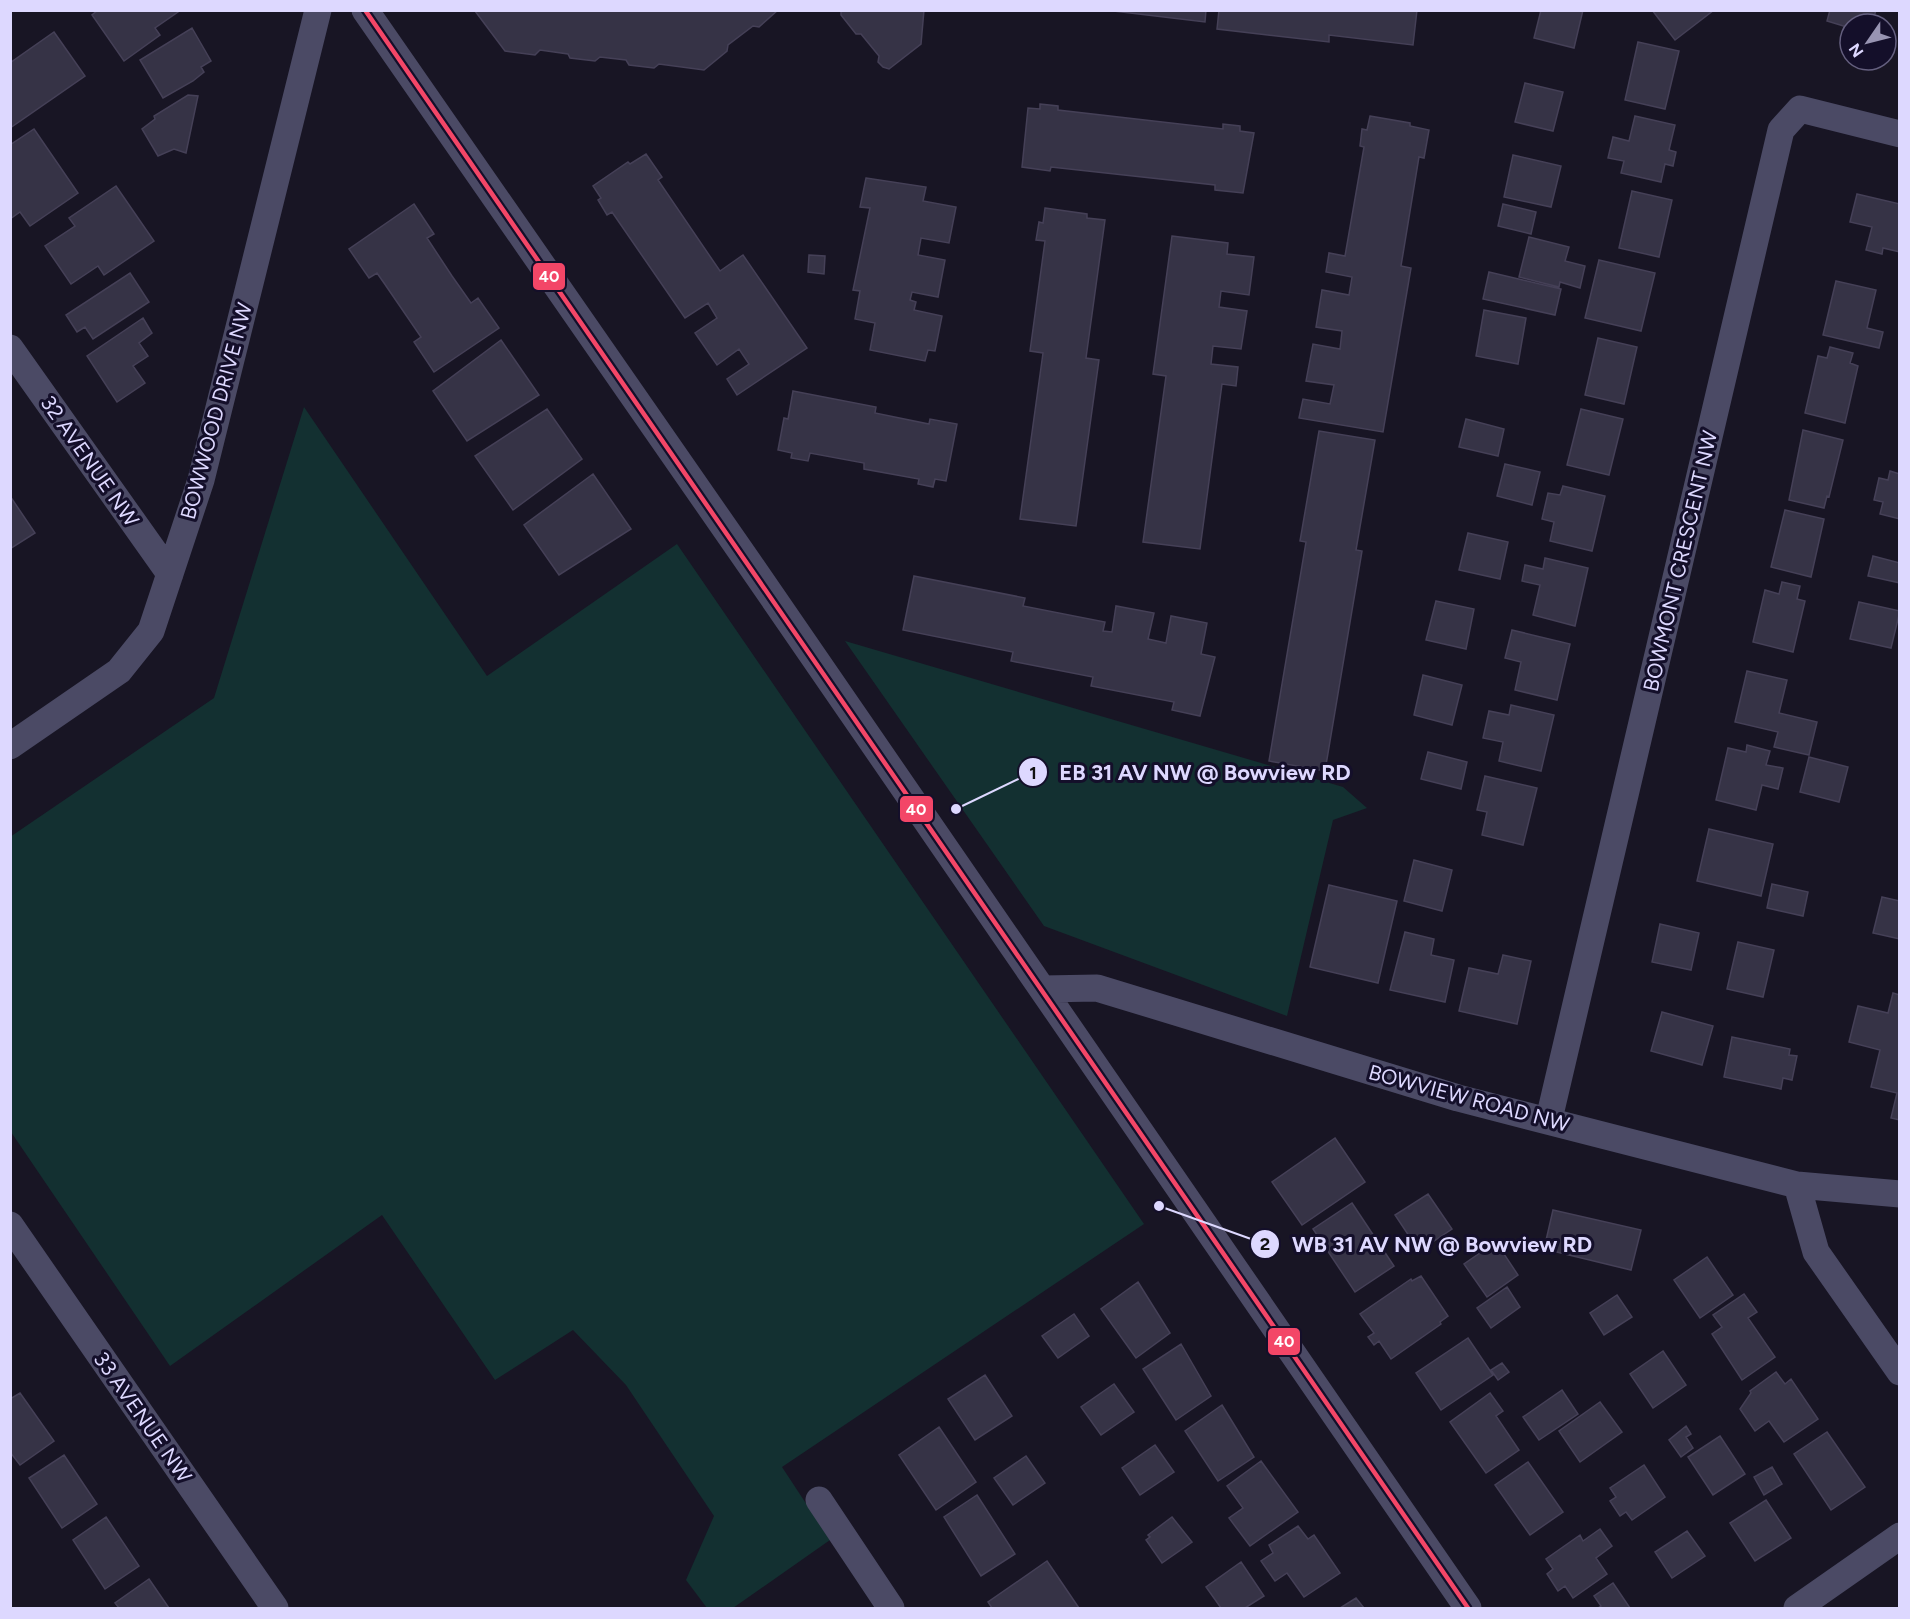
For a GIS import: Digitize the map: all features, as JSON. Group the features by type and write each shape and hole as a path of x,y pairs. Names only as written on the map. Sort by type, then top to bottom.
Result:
{"street":[{"name":"BOWWOOD DRIVE NW","path":"10,746 119,671 151,631 201,480 318,10"},
{"path":"365,10 1043,989 1468,1608"},
{"name":"BOWMONT CRESCENT NW","path":"1549,1119 1781,130 1800,109 1899,134"},
{"name":"32 AVENUE NW","path":"10,348 170,574"},
{"name":"BOWVIEW ROAD NW","path":"1043,989 1097,988 1458,1098 1549,1119 1797,1185 1899,1194"},
{"path":"1797,1185 1816,1252 1899,1372"},
{"name":"33 AVENUE NW","path":"10,1225 275,1608"},
{"path":"819,1500 891,1608"},
{"path":"1797,1608 1899,1536"}],"green space":[{"path":"304,407 487,676 677,544 1144,1224 782,1467 830,1540 733,1608 707,1608 686,1580 714,1516 626,1385 573,1330 495,1380 382,1215 170,1366 11,1132 10,837 214,698"},
{"path":"845,641 1343,787 1367,808 1333,820 1287,1016 1044,926"}],"building":[{"path":"98,10 177,10 178,12 155,28 160,35 124,61 92,15"},
{"path":"470,10 778,10 759,27 753,26 728,45 727,51 704,70 659,64 654,68 629,65 626,60 600,57 595,61 570,58 568,54 540,50 535,55 505,51 475,11"},
{"path":"841,10 924,10 921,44 889,69 883,67 878,62 879,56 861,34 856,34 841,15"},
{"path":"1105,10 1206,10 1205,22"},
{"path":"1219,10 1417,10 1413,45 1329,35 1329,42 1217,29"},
{"path":"1541,10 1583,10 1574,48 1534,38"},
{"path":"1652,10 1714,10 1675,40"},
{"path":"1830,10 1876,10 1875,12 1838,12 1838,24 1827,21"},
{"path":"192,28 211,61 201,67 204,72 193,81 163,98 140,60"},
{"path":"54,32 85,76 10,128 10,63"},
{"path":"1638,42 1679,51 1665,109 1625,100"},
{"path":"1525,83 1563,92 1553,131 1515,122"},
{"path":"188,95 198,96 186,153 174,149 158,156 142,129 155,119 154,116"},
{"path":"1040,104 1058,106 1058,110 1223,129 1223,124 1240,126 1240,131 1254,133 1243,193 1215,190 1215,185 1051,167 1050,171 1022,167 1028,108 1040,109"},
{"path":"1370,116 1410,123 1410,126 1429,130 1424,158 1419,157 1401,266 1411,268 1383,432 1299,418 1303,399 1330,404 1334,385 1306,381 1313,344 1340,349 1342,331 1316,327 1322,290 1349,295 1352,277 1326,272 1329,253 1345,256 1364,147 1360,146 1362,129 1367,130"},
{"path":"1635,116 1675,125 1669,150 1676,152 1673,166 1665,164 1661,182 1621,173 1624,161 1608,158 1613,137 1629,141"},
{"path":"34,129 78,193 30,226 20,212 10,219 10,145"},
{"path":"646,154 662,177 658,180 720,271 743,255 807,348 737,395 727,379 749,364 739,349 717,365 695,333 717,318 708,303 685,318 612,212 607,215 598,200 601,198 593,186 628,162 630,164"},
{"path":"1513,155 1561,166 1551,207 1504,197"},
{"path":"866,178 926,187 923,201 956,207 949,243 921,238 918,255 945,260 938,297 912,292 910,300 916,302 914,310 942,316 935,351 928,350 925,361 870,350 875,323 855,319 860,291 853,290 870,208 860,207"},
{"path":"116,186 154,241 104,275 98,266 71,284 45,246 75,226 69,218"},
{"path":"1632,191 1672,200 1659,257 1619,248"},
{"path":"1857,194 1900,204 1900,252 1883,248 1882,254 1866,250 1872,227 1850,222"},
{"path":"414,204 434,234 427,238 452,276 471,303 478,298 499,328 434,372 414,342 421,337 384,283 377,273 369,278 349,249"},
{"path":"1503,204 1536,212 1531,234 1498,226"},
{"path":"1045,208 1087,214 1087,218 1105,220 1086,358 1099,360 1076,526 1020,519 1043,353 1030,351 1045,241 1036,240 1039,222 1043,223"},
{"path":"1172,236 1228,243 1227,254 1254,257 1249,295 1221,291 1219,307 1247,311 1241,349 1213,346 1211,364 1238,367 1236,386 1222,384 1200,549 1143,542 1166,376 1153,374"},
{"path":"1529,237 1569,247 1565,261 1585,266 1580,288 1560,282 1559,287 1519,277"},
{"path":"809,255 825,256 824,274 808,272"},
{"path":"1599,260 1655,273 1641,331 1585,318"},
{"path":"1489,272 1561,289 1555,315 1483,299"},
{"path":"130,273 149,302 93,339 85,327 77,332 66,315"},
{"path":"1836,281 1876,290 1867,328 1883,332 1879,348 1823,335"},
{"path":"1484,310 1526,318 1518,364 1476,356"},
{"path":"143,318 152,333 139,343 148,356 133,366 145,383 117,402 87,356"},
{"path":"1598,338 1637,347 1624,404 1585,395"},
{"path":"501,340 539,395 467,441 433,391"},
{"path":"1830,347 1853,353 1850,363 1858,366 1845,423 1805,413 1818,356 1827,358"},
{"path":"793,391 876,407 875,413 929,424 930,419 957,424 946,481 935,479 933,487 918,484 919,479 864,469 864,463 810,453 808,461 791,458 792,453 778,450 784,418 788,419"},
{"path":"547,409 582,459 513,510 475,456"},
{"path":"1581,409 1623,419 1609,475 1567,465"},
{"path":"1466,419 1504,429 1498,456 1459,447"},
{"path":"1803,430 1843,440 1829,497 1827,496 1824,508 1789,500"},
{"path":"1319,431 1375,440 1356,550 1362,551 1325,771 1269,761 1306,542 1300,541"},
{"path":"1505,464 1540,472 1532,505 1497,496"},
{"path":"1890,471 1900,474 1900,519 1880,514 1883,502 1874,500 1879,478 1888,480"},
{"path":"593,474 631,529 559,575 524,525"},
{"path":"1563,486 1605,496 1592,551 1550,541 1554,522 1542,519 1548,493 1560,495"},
{"path":"10,496 35,533 10,549"},
{"path":"1785,510 1824,519 1811,577 1771,567"},
{"path":"1468,533 1508,542 1500,579 1459,570"},
{"path":"1873,556 1900,563 1900,583 1868,576"},
{"path":"1545,558 1588,568 1575,626 1533,615 1540,585 1522,581 1525,565 1543,569"},
{"path":"914,576 1025,598 1023,606 1105,622 1103,631 1112,632 1116,606 1154,613 1148,639 1166,643 1171,616 1207,623 1201,654 1215,657 1200,716 1172,710 1174,702 1091,686 1093,677 1011,661 1013,652 903,630"},
{"path":"1782,582 1800,586 1797,599 1805,601 1793,652 1753,642 1765,590 1779,594"},
{"path":"1436,601 1474,609 1466,649 1426,640"},
{"path":"1859,602 1900,611 1891,648 1850,639"},
{"path":"1512,630 1570,644 1557,700 1515,690 1521,662 1505,658"},
{"path":"1747,671 1787,680 1779,713 1817,722 1809,755 1774,747 1778,732 1735,722"},
{"path":"1423,675 1462,685 1452,725 1414,715"},
{"path":"1511,705 1554,715 1541,771 1499,761 1503,742 1483,738 1489,711 1509,715"},
{"path":"1747,745 1770,751 1766,765 1783,768 1778,789 1762,785 1756,810 1716,800 1728,748 1746,752"},
{"path":"1428,752 1467,762 1461,789 1421,779"},
{"path":"1809,757 1848,767 1839,802 1800,792"},
{"path":"1485,776 1537,788 1523,845 1482,835 1487,812 1477,810"},
{"path":"1709,829 1773,844 1761,896 1697,881"},
{"path":"1414,860 1452,870 1442,911 1404,901"},
{"path":"1772,884 1808,892 1803,916 1767,908"},
{"path":"1329,885 1397,901 1378,983 1310,967"},
{"path":"1882,897 1900,901 1900,939 1873,933"},
{"path":"1660,924 1699,933 1691,970 1652,962"},
{"path":"1405,932 1434,939 1431,955 1454,960 1445,1002 1390,990"},
{"path":"1738,942 1774,950 1763,997 1727,989"},
{"path":"1503,955 1531,961 1517,1024 1459,1011 1469,968 1498,974"},
{"path":"1893,993 1900,995 1900,1120 1891,1118 1897,1093 1871,1087 1880,1050 1849,1042 1858,1006 1888,1013"},
{"path":"1662,1012 1713,1026 1702,1065 1651,1051"},
{"path":"1732,1037 1790,1049 1789,1055 1797,1056 1792,1080 1783,1078 1781,1089 1724,1077"},
{"path":"1335,1138 1365,1182 1302,1225 1272,1182"},
{"path":"1428,1194 1452,1229 1419,1251 1395,1215"},
{"path":"1352,1203 1394,1266 1355,1292 1313,1229"},
{"path":"1553,1210 1641,1230 1631,1270 1544,1249"},
{"path":"1496,1242 1518,1275 1487,1297 1464,1264"},
{"path":"1707,1257 1733,1295 1700,1318 1674,1280"},
{"path":"1421,1276 1448,1316 1440,1322 1441,1324 1391,1359 1379,1341 1374,1345 1368,1337 1374,1333 1360,1314 1411,1279 1412,1281"},
{"path":"1138,1282 1170,1333 1136,1358 1101,1309"},
{"path":"1507,1287 1520,1307 1491,1328 1477,1308"},
{"path":"1744,1294 1757,1312 1748,1318 1775,1357 1742,1380 1712,1334 1722,1327 1713,1315"},
{"path":"1617,1295 1632,1317 1604,1335 1590,1313"},
{"path":"1074,1314 1089,1336 1058,1358 1042,1336"},
{"path":"1468,1338 1493,1375 1441,1410 1416,1373"},
{"path":"1181,1344 1211,1396 1176,1420 1143,1369"},
{"path":"1663,1351 1686,1385 1653,1408 1630,1374"},
{"path":"1502,1363 1509,1372 1498,1380 1491,1370"},
{"path":"1776,1372 1785,1384 1791,1379 1818,1419 1784,1442 1769,1421 1755,1431 1740,1409 1751,1393 1750,1391"},
{"path":"985,1375 1012,1416 975,1440 948,1399"},
{"path":"1114,1384 1134,1412 1101,1435 1081,1407"},
{"path":"1562,1390 1578,1414 1539,1440 1523,1417"},
{"path":"20,1393 54,1441 20,1465 10,1452 10,1399"},
{"path":"1490,1393 1503,1411 1496,1416 1519,1450 1486,1473 1450,1422"},
{"path":"1600,1402 1622,1432 1580,1462 1559,1431"},
{"path":"1222,1405 1254,1457 1218,1481 1185,1431"},
{"path":"1686,1426 1691,1434 1686,1437 1693,1448 1681,1457 1669,1440"},
{"path":"939,1427 976,1482 936,1510 899,1455"},
{"path":"1827,1432 1865,1487 1831,1510 1794,1454"},
{"path":"1720,1436 1745,1474 1713,1495 1688,1457"},
{"path":"1155,1445 1174,1472 1140,1495 1122,1468"},
{"path":"64,1455 97,1504 62,1528 29,1478"},
{"path":"1026,1456 1045,1483 1013,1505 994,1478"},
{"path":"1261,1461 1298,1512 1250,1546 1229,1518 1243,1508 1227,1486"},
{"path":"1528,1462 1563,1512 1530,1535 1495,1485"},
{"path":"1644,1465 1665,1497 1632,1520 1626,1512 1620,1516 1610,1501 1616,1497 1610,1488"},
{"path":"1772,1467 1782,1484 1764,1495 1754,1477"},
{"path":"977,1495 1015,1554 981,1576 944,1517"},
{"path":"1766,1500 1791,1538 1755,1561 1730,1523"},
{"path":"106,1517 139,1566 105,1589 73,1540"},
{"path":"1172,1517 1192,1542 1162,1563 1146,1540 1150,1537 1148,1535"},
{"path":"1298,1526 1308,1539 1314,1535 1340,1573 1304,1597 1287,1573 1275,1581 1261,1561 1273,1553 1269,1545"},
{"path":"1600,1529 1612,1546 1596,1558 1607,1574 1573,1598 1565,1586 1558,1591 1547,1574 1553,1569 1546,1559 1580,1535 1583,1541"},
{"path":"1687,1531 1705,1556 1672,1578 1655,1552"},
{"path":"1047,1561 1079,1608 992,1608 988,1602"},
{"path":"1241,1562 1264,1596 1245,1608 1221,1608 1206,1587"},
{"path":"149,1579 169,1608 119,1608 115,1603"},
{"path":"1613,1583 1630,1608 1598,1608 1601,1606 1594,1596"},
{"path":"1356,1598 1364,1608 1340,1608"}],"transit line":[{"name":"40","path":"365,10 1468,1608"}],"place":[{"name":"EB 31 AV NW @ Bowview RD","path":"956,809"},
{"name":"WB 31 AV NW @ Bowview RD","path":"1159,1206"}]}
